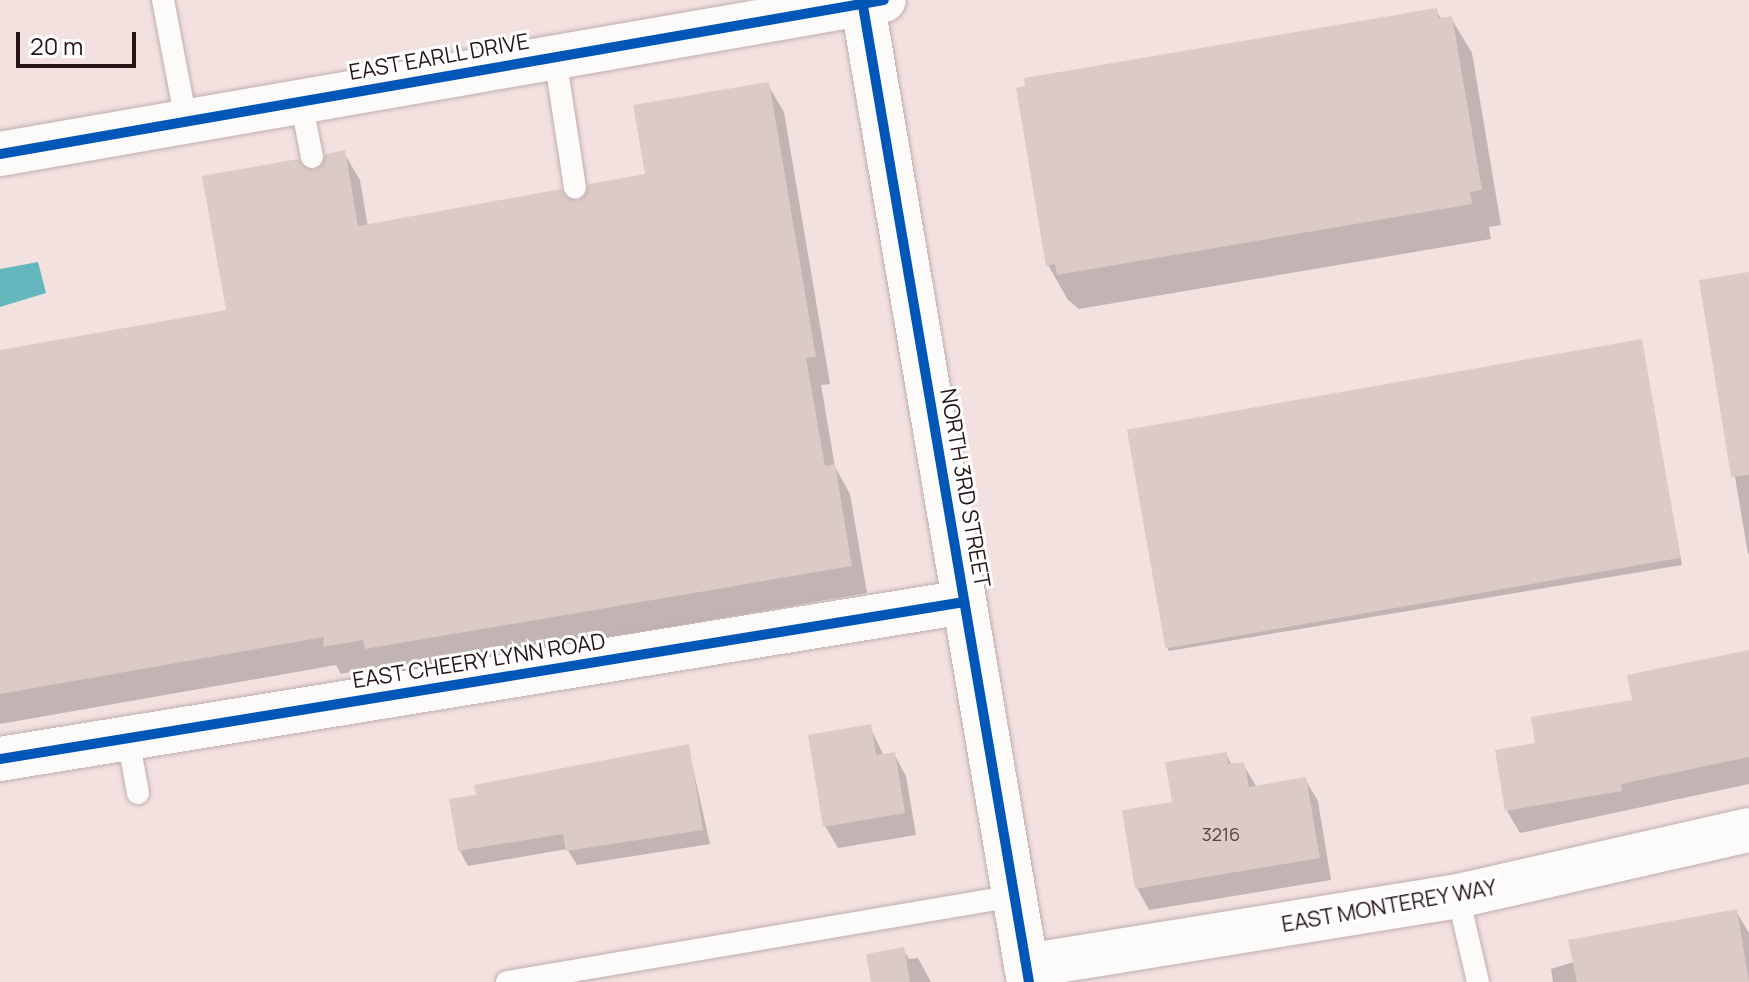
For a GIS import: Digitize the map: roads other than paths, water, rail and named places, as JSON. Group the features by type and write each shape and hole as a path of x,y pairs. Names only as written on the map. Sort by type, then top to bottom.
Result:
{"street":[{"name":"EAST EARLL DRIVE","path":"0,154 870,1"},
{"name":"NORTH 3RD STREET","path":"870,1 964,602 1027,974"},
{"name":"EAST CHEERY LYNN ROAD","path":"0,759 964,602"},
{"name":"EAST MONTEREY WAY","path":"1027,974 1458,896 1749,830"}],"lane":[{"path":"163,0 186,121"},
{"path":"555,57 575,187"},
{"path":"301,101 312,157"},
{"path":"128,738 138,793"},
{"path":"507,982 1014,896"},
{"path":"1458,896 1478,982"}],"water":[{"path":"38,262 46,293 0,307 0,269"}]}
